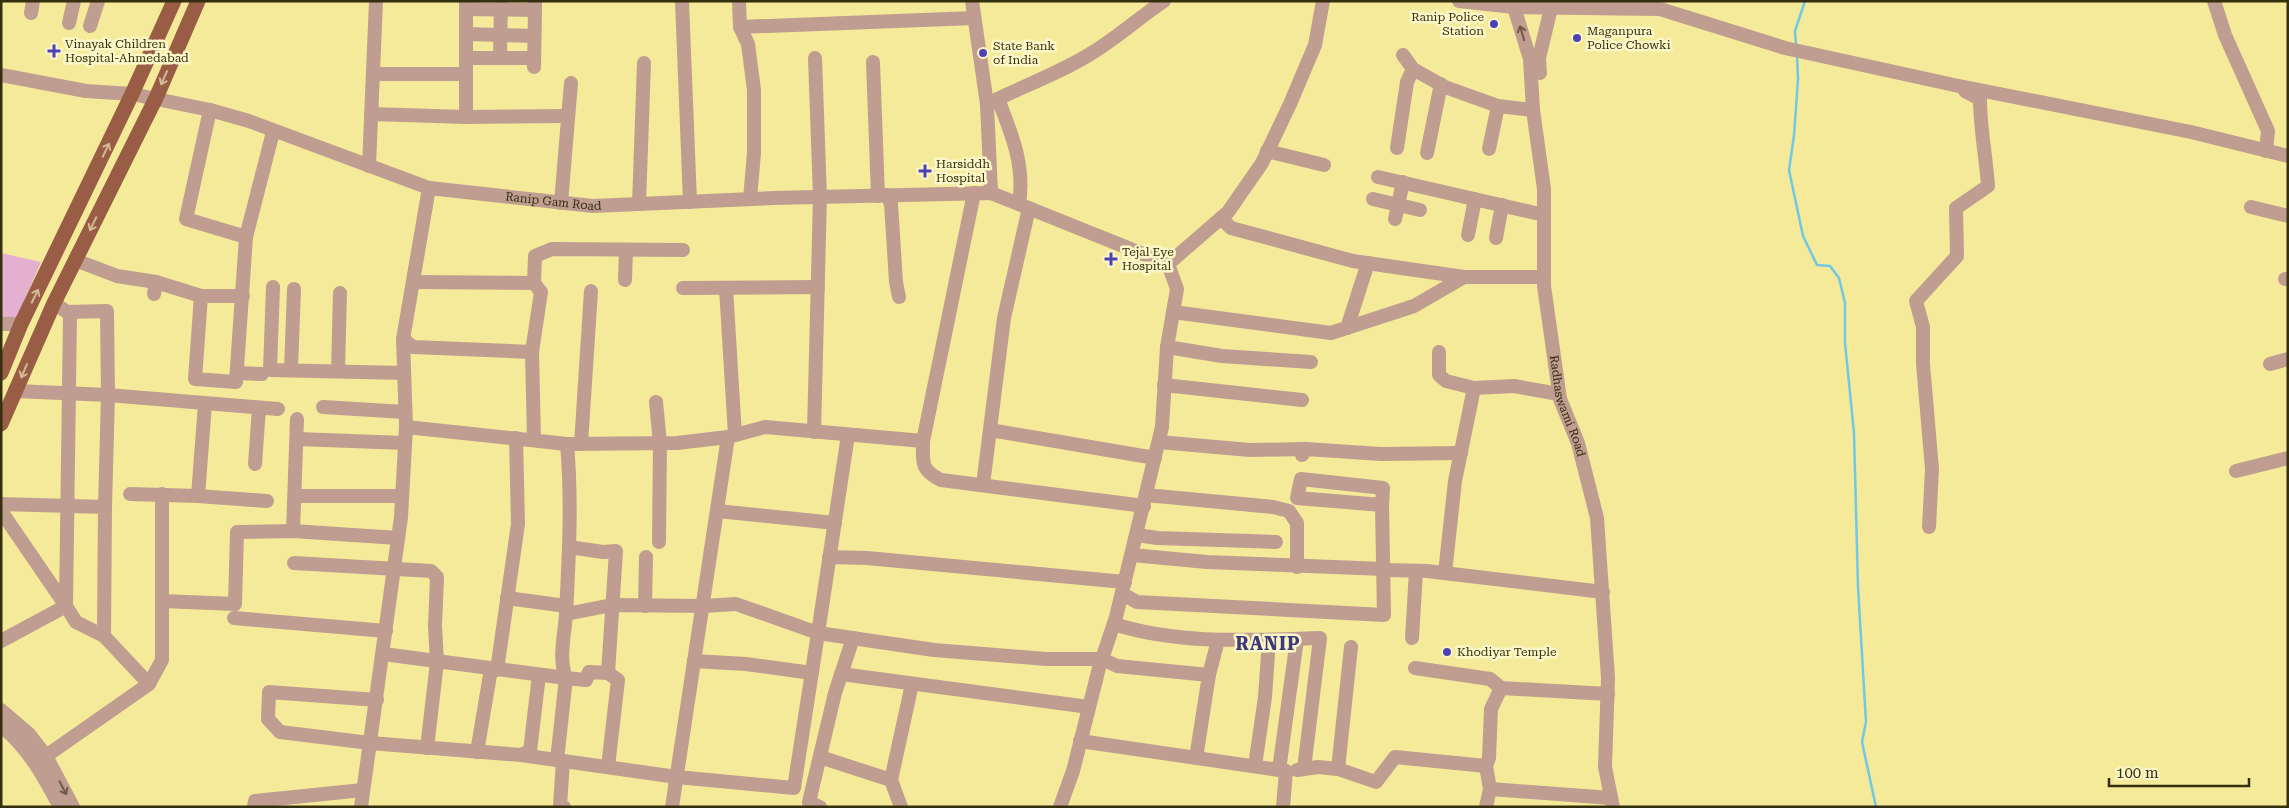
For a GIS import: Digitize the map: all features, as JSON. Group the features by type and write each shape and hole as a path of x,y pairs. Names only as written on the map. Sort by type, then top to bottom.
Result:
{"main road":[{"path":"1,373 21,324 132,94 174,1"},
{"path":"1,424 54,303 156,98 198,1"}],"street":[{"path":"69,22 74,1"},
{"path":"90,26 98,1"},
{"path":"369,166 376,1"},
{"path":"682,1 690,202"},
{"path":"739,1 740,27 748,44 754,90 754,153 750,199"},
{"path":"972,1 974,18 993,102 990,193 1168,264 1177,289 1167,348 1162,427 1159,442 1114,624 1102,659 1073,771 1060,807"},
{"path":"993,102 1064,69 1096,51 1164,1"},
{"path":"1168,264 1228,212 1267,151 1290,104 1315,45 1323,1"},
{"path":"1459,1 1514,7 1660,9 1785,48 1954,86 2191,132 2288,156"},
{"path":"2214,1 2225,35 2268,130 2266,151"},
{"path":"466,58 500,58 534,63 535,6 466,5 466,34 466,58 466,117"},
{"path":"500,58 501,5"},
{"name":"Radhaswami Road","path":"1514,7 1530,59 1533,110 1544,189 1544,277 1559,394 1578,444 1597,518 1608,694 1604,767 1615,804"},
{"name":"Radhaswami Road","path":"1551,8 1539,58 1542,109 1553,188 1553,285 1568,397 1586,441 1606,517 1617,678 1613,766 1615,804"},
{"path":"740,27 974,18"},
{"path":"466,34 534,36"},
{"path":"1403,55 1413,69 1440,84 1498,106 1533,110"},
{"path":"814,432 820,197 815,58"},
{"path":"873,62 882,196 891,204 896,282 899,297"},
{"path":"639,204 644,63"},
{"path":"1397,148 1407,82 1413,69"},
{"name":"Ranip Gam Road","path":"1,74 86,91 132,94 156,98 210,110 249,121 273,132 429,188 593,206 750,199 990,193"},
{"path":"373,74 466,74"},
{"path":"561,203 571,82"},
{"path":"1427,153 1440,84"},
{"path":"1929,527 1932,469 1923,364 1923,327 1916,302 1957,256 1956,208 1988,186 1986,157 1980,121 1980,99 1954,86"},
{"path":"984,485 1004,318 1024,206 1014,140 993,102"},
{"path":"1489,149 1498,106"},
{"path":"210,110 186,219 246,237"},
{"path":"371,114 466,117 568,116"},
{"path":"201,296 195,379 236,382 246,237 273,132"},
{"path":"1267,151 1324,165"},
{"path":"1378,177 1544,215"},
{"path":"1395,219 1403,182"},
{"path":"361,807 377,700 402,496 406,427 403,339 429,188"},
{"path":"974,193 923,441 923,465 929,474 941,480 1145,501 1273,506 1289,511 1297,523 1297,566"},
{"path":"1373,199 1420,210"},
{"path":"1468,235 1475,199"},
{"path":"1496,238 1502,205"},
{"path":"2251,207 2288,216"},
{"path":"1221,218 1231,228 1295,246 1368,263 1464,277 1544,277"},
{"path":"534,440 532,352 541,292 534,283 535,256 552,249 683,250"},
{"path":"625,280 626,250"},
{"path":"75,260 155,288 201,296 243,296"},
{"path":"1347,328 1368,263"},
{"path":"1173,312 1312,332 1330,332 1414,306 1464,277"},
{"path":"414,282 534,283"},
{"path":"273,286 270,370 404,373"},
{"path":"683,288 818,287"},
{"path":"672,807 717,511 732,436 726,288"},
{"path":"290,370 294,290"},
{"path":"564,807 560,806 560,761 566,678 563,670 570,482 591,291"},
{"path":"338,371 340,293"},
{"path":"54,303 68,312 107,311 108,395 104,636"},
{"path":"66,606 70,314 68,312"},
{"path":"1,324 21,324"},
{"path":"403,339 413,347 532,352"},
{"path":"1167,348 1222,356 1311,362"},
{"path":"1439,352 1439,375 1446,381 1474,388 1514,386 1559,394"},
{"path":"2270,364 2288,359"},
{"path":"237,373 262,374"},
{"path":"1164,385 1302,400"},
{"path":"1445,573 1455,486 1474,388"},
{"path":"15,391 108,395 205,404 278,408"},
{"path":"656,402 660,443 659,542"},
{"path":"198,496 205,404"},
{"path":"323,407 405,412"},
{"path":"255,464 259,408"},
{"path":"293,531 297,419"},
{"path":"406,427 574,444 660,443 732,436 765,427 923,441"},
{"path":"990,430 1155,458"},
{"path":"794,788 848,435"},
{"path":"477,752 507,598 518,524 516,438"},
{"path":"297,439 405,444"},
{"path":"1159,442 1250,450 1304,452 1381,454 1461,453"},
{"path":"2236,471 2288,458"},
{"path":"830,557 867,558 1123,588 1137,602 1384,616 1386,570 1382,505 1383,488 1301,479 1298,498 1382,505"},
{"path":"130,494 162,494 267,501"},
{"path":"46,756 149,684 162,660 162,494"},
{"path":"294,496 402,496"},
{"path":"1,504 105,507"},
{"path":"1,511 76,622 104,636 149,684"},
{"path":"717,511 834,523"},
{"path":"162,601 235,604 237,532 293,531 398,538"},
{"path":"1137,535 1156,538 1276,542"},
{"path":"569,547 603,552 616,551 608,674"},
{"path":"1132,555 1208,562 1445,573 1602,592"},
{"path":"645,606 646,557"},
{"path":"294,563 431,571 437,577 435,626 438,662 427,748"},
{"path":"1412,638 1416,571"},
{"path":"507,598 566,610 612,605 702,606 736,604 818,633 934,650 1046,659 1102,659 1117,666 1209,675"},
{"path":"1,641 66,606"},
{"path":"234,618 386,630"},
{"path":"1114,624 1141,632 1218,640 1320,638 1304,769"},
{"path":"814,804 820,757 841,674 853,638"},
{"path":"1283,807 1283,771 1297,639"},
{"path":"1196,758 1209,675 1218,640"},
{"path":"1255,766 1264,697 1268,640"},
{"path":"1338,768 1351,647"},
{"path":"383,654 586,680 588,672 608,674 618,680 608,767"},
{"path":"694,661 746,664 812,674"},
{"path":"1415,668 1490,679 1501,688 1608,694"},
{"path":"520,755 530,751 539,674"},
{"path":"841,674 1089,707"},
{"path":"902,807 891,780 912,684"},
{"path":"1486,807 1490,789 1486,766 1489,758 1490,710 1501,688"},
{"path":"377,700 269,692 268,720 280,732 370,743 520,755 677,777 794,788 814,804"},
{"path":"1,710 29,734 46,756 73,807"},
{"path":"1,726 13,734 37,765 60,807"},
{"path":"1080,741 1283,771 1318,767 1338,768 1376,782 1395,757 1486,766"},
{"path":"820,757 891,780"},
{"path":"1490,789 1615,804"},
{"path":"254,807 255,801 363,790"}],"shaded area":[{"path":"1,253 41,262 16,319 1,318"}],"waterway":[{"path":"1796,44 1795,31 1805,1"},
{"path":"1797,56 1798,79 1794,136 1789,170 1803,236 1817,265 1830,266 1839,278 1845,303 1845,343 1854,433 1858,587 1866,722 1862,742 1876,807"}],"place":[{"name":"Ranip Police Station","path":"1494,24"},
{"name":"Maganpura Police Chowki","path":"1577,38"},
{"name":"Vinayak Children Hospital-Ahmedabad","path":"54,51"},
{"name":"State Bank of India","path":"983,53"},
{"name":"Harsiddh Hospital","path":"925,171"},
{"name":"Tejal Eye Hospital","path":"1111,259"},
{"name":"Khodiyar Temple","path":"1447,652"}],"district":[{"name":"RANIP","path":"1268,643"}]}
